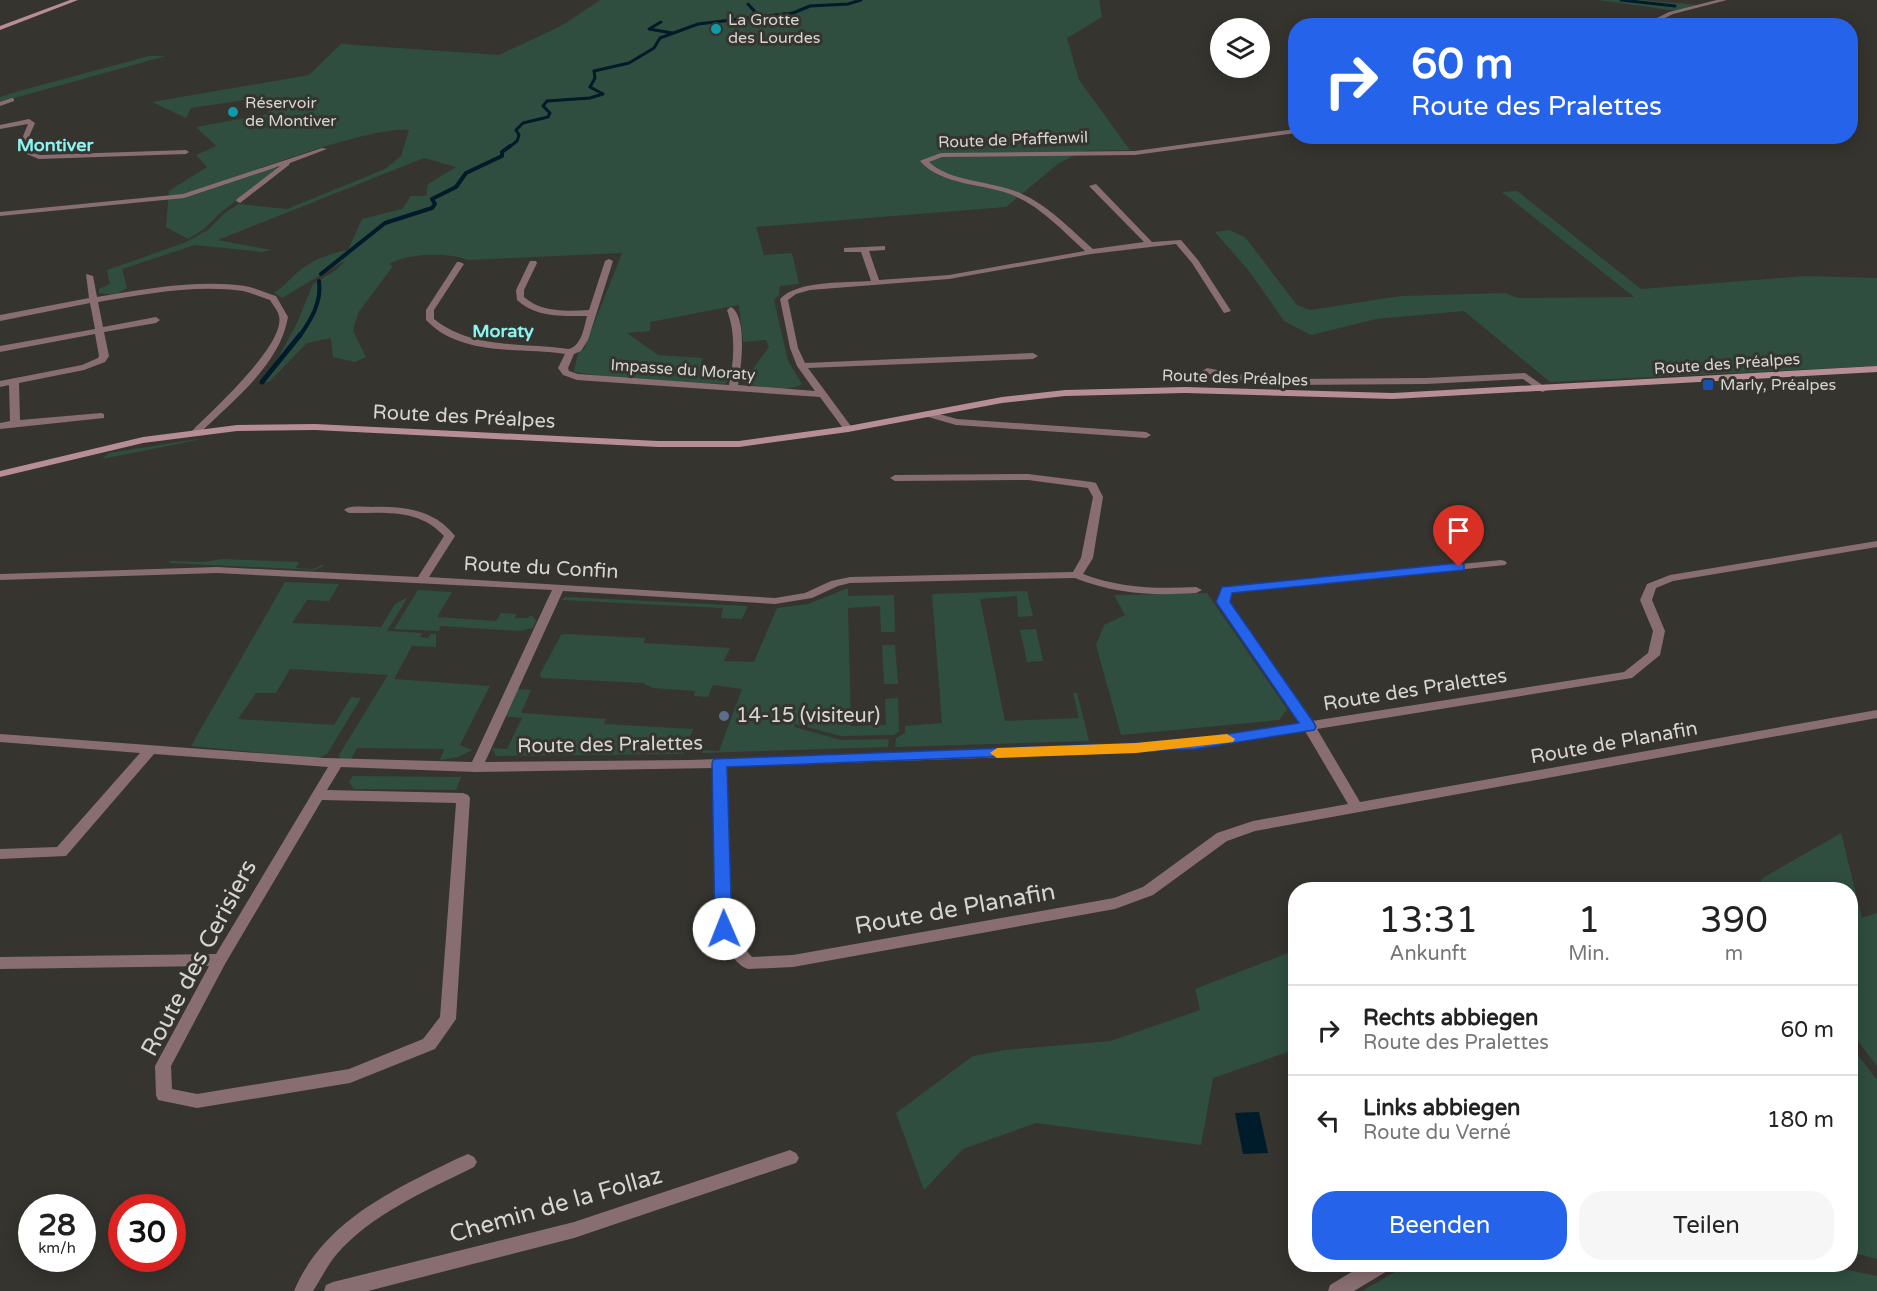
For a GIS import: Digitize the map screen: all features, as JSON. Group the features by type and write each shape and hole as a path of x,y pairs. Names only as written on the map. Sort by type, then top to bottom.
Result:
{"main road":[{"path":"0,28 75,0"},
{"name":"Route des Préalpes","path":"0,474 86,452 197,431 315,427 658,444 739,444 848,429 1002,400 1065,393 1130,390 1362,396 1543,389 1877,369"}],"street":[{"path":"1662,18 1724,0"},
{"path":"0,104 12,100"},
{"path":"0,127 29,121 32,123 22,146 26,152 39,157 186,152"},
{"name":"Route de Pfaffenwil","path":"1091,252 1024,197 940,172 926,165 924,161 941,156 1135,153 1288,132"},
{"path":"0,214 198,192 324,149"},
{"path":"240,201 288,165 286,163"},
{"path":"1093,186 1150,244"},
{"path":"848,429 802,366 794,348 784,299 793,292 810,288 960,275 1091,252 1178,242 1195,262 1227,311"},
{"path":"847,250 882,248"},
{"path":"864,249 876,283"},
{"path":"460,264 430,310 430,320 440,330 461,339 570,352 578,349 584,340 609,261"},
{"path":"533,263 520,290 520,298 526,306 546,311 592,313"},
{"path":"0,384 84,367 102,360 104,356 89,276"},
{"path":"0,318 184,287 213,285 249,288 277,302 285,316 278,339 270,352 240,388 197,431"},
{"path":"731,310 738,328 735,355 738,367 733,387"},
{"path":"0,349 156,320"},
{"name":"Impasse du Moraty","path":"570,352 562,368 566,373 577,377 822,394"},
{"path":"802,366 1033,356"},
{"name":"Route des Préalpes","path":"1207,371 1243,378 1287,382 1426,381 1525,376 1543,389"},
{"path":"14,382 15,423"},
{"name":"Route des Préalpes","path":"928,414 956,422 1146,435"},
{"path":"0,426 101,416"},
{"path":"895,478 1028,477 1092,485 1098,497 1087,558 1076,575"},
{"path":"349,510 415,511 441,523 450,536 421,580"},
{"name":"Route des Pralettes","path":"0,738 337,763 476,767 719,763 1195,744 1628,675 1654,655 1659,631 1646,600 1651,586 1670,578 1877,544"},
{"path":"1357,808 1308,727 1223,602 1227,590 1502,563"},
{"name":"Route du Confin","path":"0,577 217,570 559,586 775,601 808,596 835,583 850,580 1076,575 1106,587 1149,593 1196,590"},
{"name":"Route des Pralettes","path":"476,767 559,586"},
{"name":"Route de Planafin","path":"719,763 724,929 733,945 748,963 793,961 1115,903 1148,891 1222,837 1253,826 1877,714"},
{"path":"0,854 61,852 151,750"},
{"name":"Route des Cerisiers","path":"318,795 463,798 448,1019 429,1044 350,1076 197,1101 164,1095 163,1066 220,960 337,763"},
{"path":"0,963 220,960"},
{"name":"Chemin de la Follaz","path":"333,1291 574,1230 790,1158"},
{"path":"303,1291 330,1250 346,1234 368,1217 468,1162"},
{"path":"1337,1291 1369,1272"}],"green space":[{"path":"600,0 1099,0 1102,17 1067,38 1079,80 1130,150 1083,151 1059,163 1006,207 756,227 764,255 792,253 799,284 780,286 779,295 774,300 788,361 802,384 789,388 754,386 741,381 741,374 753,369 769,347 766,340 743,342 739,305 650,322 650,331 627,333 658,355 702,358 700,373 731,373 726,384 631,380 574,372 578,353 584,349 622,253 468,260 459,257 428,255 397,260 389,264 393,266 358,313 353,331 366,357 355,362 333,357 331,338 307,343 269,382 259,382 277,360 297,323 313,284 336,270 346,260 282,298 274,293 310,264 328,255 348,250 362,219 402,209 411,196 426,196 428,184 456,167 424,158 218,240 271,250 262,252 195,245 122,269 127,288 115,295 99,293 99,289 110,284 107,270 184,243 208,230 238,204 287,209 385,169 401,156 409,130 395,130 357,137 260,168 279,168 220,213 204,229 188,239 166,227 169,191 207,167 196,155 216,146 196,127 267,114 269,107 258,98 191,108 186,118 152,102 309,75 341,44 499,55 561,26"},
{"path":"1599,0 1642,0 1698,5 1677,11"},
{"path":"149,56 166,56 0,102 0,97 19,91"},
{"path":"1517,191 1641,289 1805,276 1877,278 1877,366 1550,382 1464,311 1376,319 1311,335 1284,321 1249,271 1215,232 1229,230 1245,237 1297,305 1310,310 1401,296 1505,293 1518,298 1634,297 1502,192"},
{"path":"197,440 102,459 109,453"},
{"path":"222,559 299,562 296,568 313,569 324,564 314,570 170,563 170,561 205,562"},
{"path":"285,582 339,584 329,601 307,600 292,623 381,627 395,604 408,597 387,631 422,633 420,637 428,638 431,634 436,634 436,647 412,646 394,679 490,686 460,745 472,750 458,757 440,760 444,749 357,748 351,759 340,759 339,755 388,675 290,669 276,693 256,693 238,719 334,725 351,697 361,698 327,754 318,758 191,746"},
{"path":"848,588 848,596 894,595 895,632 881,632 880,606 848,608 851,726 886,725 885,699 898,698 899,731 894,735 841,736 795,724 794,727 841,740 889,739 888,747 701,753 703,750 719,751 742,689 713,685 708,697 694,696 695,691 653,688 643,683 541,678 540,674 561,635 565,634 645,638 644,643 730,648 724,661 754,662 777,608 808,604"},
{"path":"418,590 452,592 437,617 496,621 501,613 516,614 515,618 527,618 532,615 536,621 533,628 520,631 440,626 439,631 394,629"},
{"path":"1027,591 1033,616 1018,617 1017,596 980,599 1005,721 1079,718 1073,693 1077,693 1089,741 895,747 896,738 905,733 905,726 942,723 932,594"},
{"path":"1207,593 1287,709 1279,720 1121,735 1096,645 1104,625 1125,615 1114,595"},
{"path":"565,597 748,606 742,619 721,618 723,608 561,600"},
{"path":"1036,629 1043,661 1027,662 1020,630"},
{"path":"882,645 895,645 898,684 884,684"},
{"path":"516,689 531,690 521,713 606,719 604,724 693,729 683,754 496,756 492,748 507,749 522,718 503,716"},
{"path":"353,776 461,777 456,790 354,789 349,782"},
{"path":"1841,833 1853,882 1761,882 1761,879"},
{"path":"1858,902 1862,918 1877,913 1877,1066 1858,1041"},
{"path":"1288,953 1288,1052 1213,1078 1201,1145 1036,1123 963,1149 924,1190 896,1113 973,1056 1005,1050 1111,1041 1200,1010 1195,989"},
{"path":"1858,1055 1877,1080 1877,1259 1858,1254"},
{"path":"1395,1272 1857,1272 1877,1276 1877,1291 1362,1291"}],"water":[{"path":"1259,1112 1268,1153 1243,1154 1235,1113"}],"waterway":[{"path":"508,148 517,141 519,135 516,130 523,123 548,117 550,113 543,106 547,101 590,98 603,94 590,87 595,78 594,71 629,63 654,48 660,38 698,24 793,13 810,6 848,4 861,0"},
{"path":"1621,0 1675,6"},
{"path":"748,4 756,13"},
{"path":"661,22 649,29 672,33"},
{"path":"321,274 385,223 432,208 435,204 432,199 456,187 466,173 502,156 502,152 510,146"},
{"path":"299,337 317,303 319,281"},
{"path":"262,382 300,335"}],"slow traffic":[{"path":"997,753 1136,748 1195,744 1227,739"}],"place":[{"name":"La Grotte des Lourdes","path":"716,29"},
{"name":"Réservoir de Montiver","path":"233,112"},
{"name":"Marly, Préalpes","path":"1708,385"},
{"name":"14-15 (visiteur)","path":"724,716"}],"district":[{"name":"Montiver","path":"55,145"},
{"name":"Moraty","path":"503,331"}],"route":[{"path":"724,929 719,763 1136,748 1195,744 1308,727 1223,602 1227,590 1459,567"}]}
